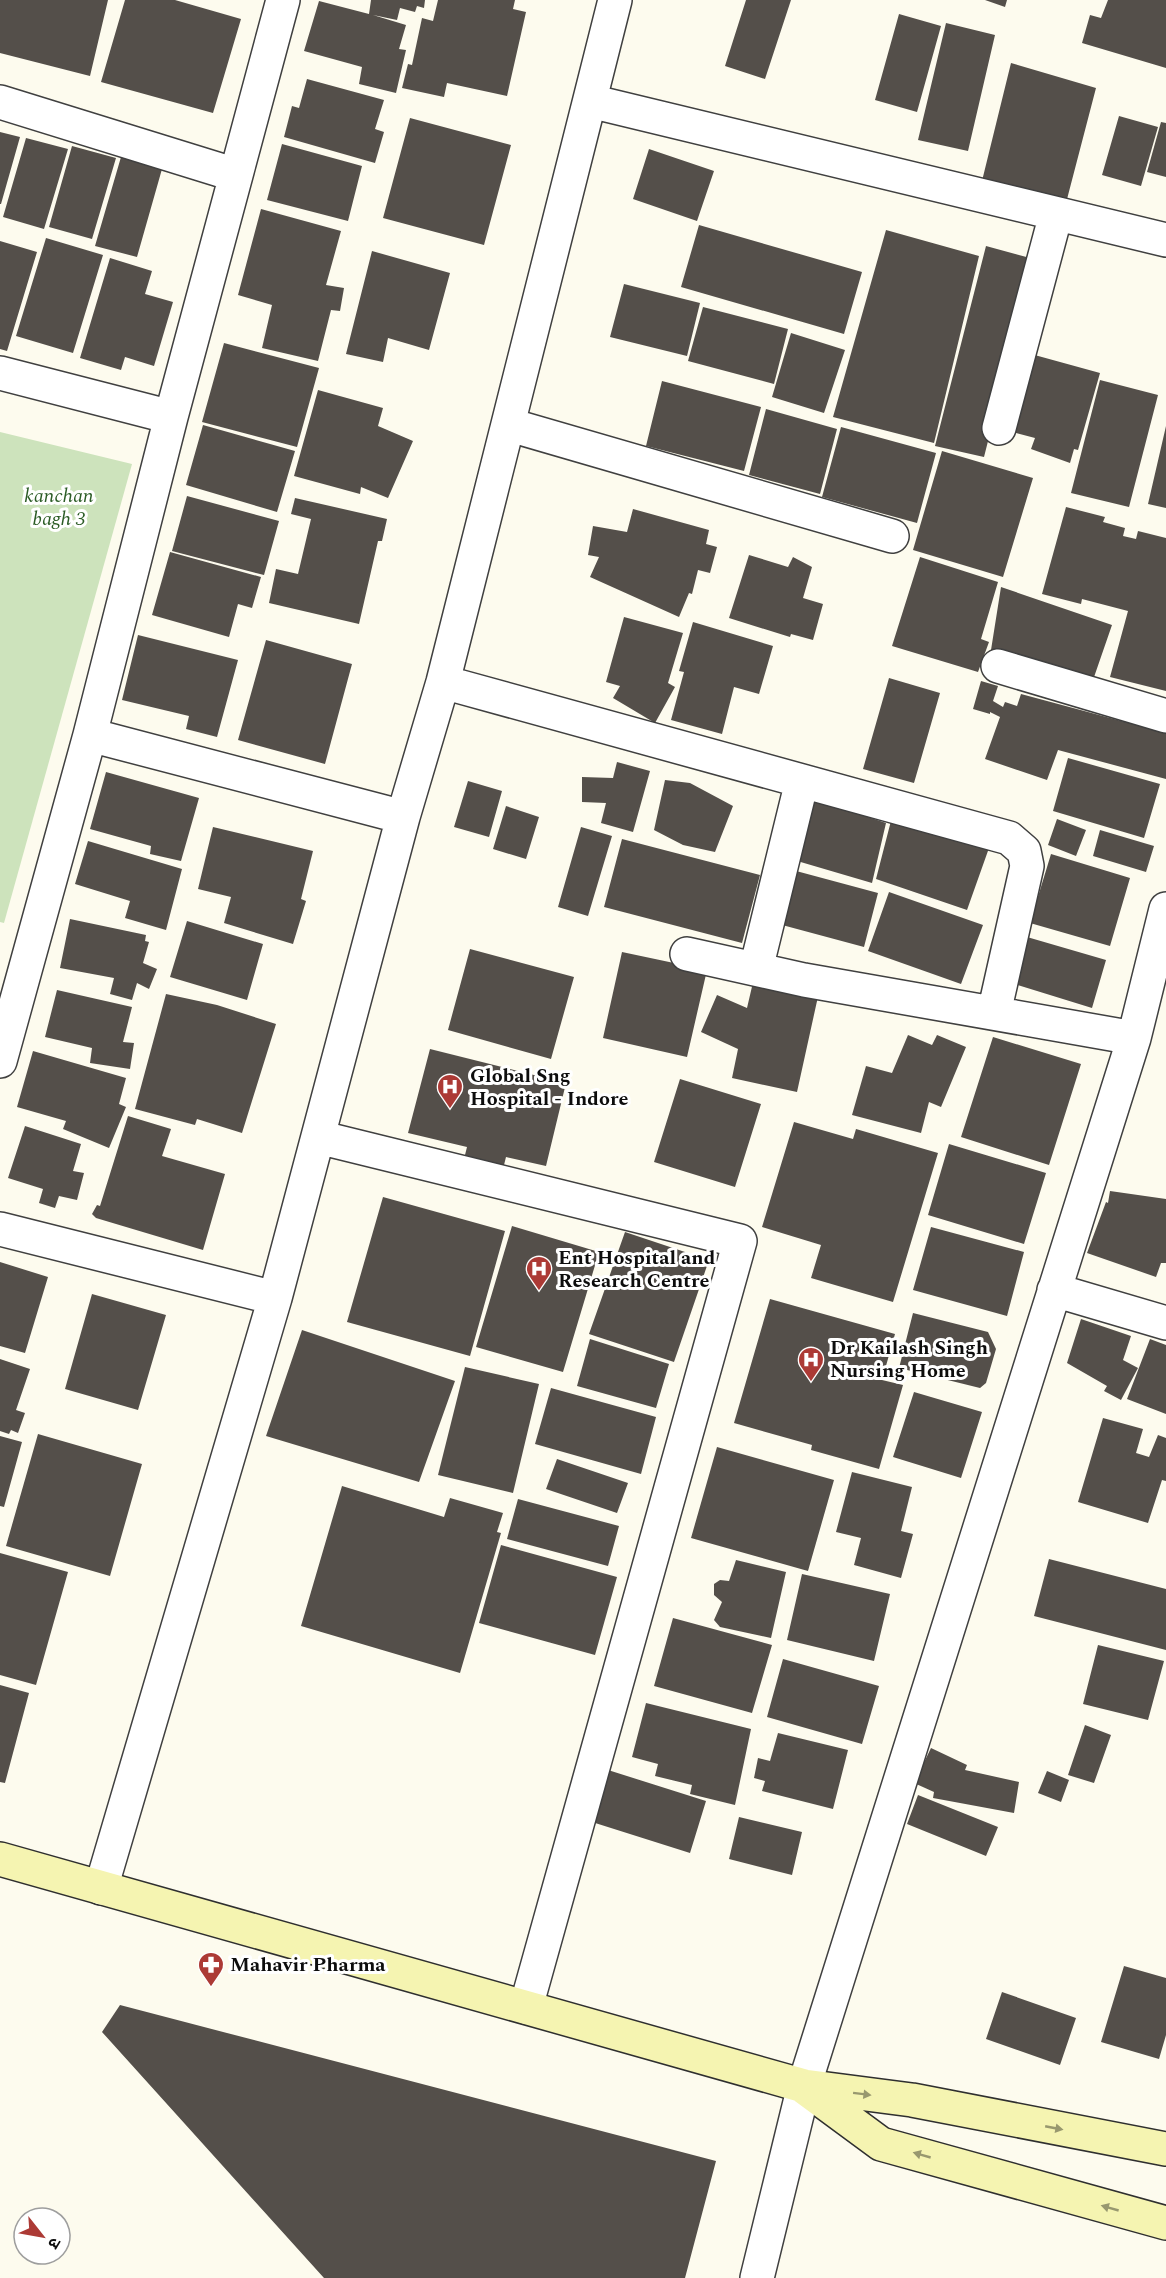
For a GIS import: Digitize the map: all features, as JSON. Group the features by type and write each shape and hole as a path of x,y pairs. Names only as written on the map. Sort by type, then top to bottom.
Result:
{"street":[{"path":"0,1061 12,961 90,735 171,417 283,0"},
{"path":"101,1888 275,1298 404,817 443,682 510,425 615,0"},
{"path":"590,101 1166,240"},
{"path":"0,102 236,175"},
{"path":"999,428 1056,214"},
{"path":"0,373 171,417"},
{"path":"510,425 892,536"},
{"path":"998,666 1166,716"},
{"path":"443,682 1009,838 1023,851 1028,866 994,1013"},
{"path":"90,735 404,817"},
{"path":"756,969 802,781"},
{"path":"757,2278 804,2086 1134,1038 1166,909"},
{"path":"687,954 756,969 1134,1038"},
{"path":"318,1137 740,1241 526,2007"},
{"path":"0,1228 275,1298"},
{"path":"1054,1290 1166,1323"},
{"path":"0,1859 804,2086 912,2100 1166,2149"},
{"path":"804,2086 881,2144 1166,2223"}],"green space":[{"name":"kanchan bagh 3","path":"0,432 132,464 4,923 0,922"}],"building":[{"path":"0,0 108,0 90,76 0,53"},
{"path":"125,0 175,0 241,19 213,113 101,82"},
{"path":"371,0 425,0 424,8 417,6 415,12 400,8 397,20 373,15 406,25 399,49 406,50 396,93 359,84 362,67 304,51 319,1 369,14"},
{"path":"438,0 515,0 513,9 526,12 507,96 447,83 444,97 402,88 408,64 412,65 422,18 433,21"},
{"path":"746,0 791,0 765,79 725,66"},
{"path":"985,0 1007,0 1005,7"},
{"path":"1108,0 1166,0 1166,68 1082,43 1090,15 1101,18"},
{"path":"899,14 941,26 917,112 875,100"},
{"path":"946,23 995,35 968,151 918,140"},
{"path":"1011,63 1096,88 1066,203 981,185"},
{"path":"307,79 384,100 375,129 384,132 375,163 284,137 292,106 299,108"},
{"path":"1119,116 1158,127 1141,186 1102,175"},
{"path":"410,118 511,145 484,245 383,218"},
{"path":"1161,122 1166,123 1166,177 1147,172"},
{"path":"0,132 20,137 1,204 0,204"},
{"path":"26,138 68,149 44,229 3,217"},
{"path":"282,144 362,166 348,221 267,200"},
{"path":"72,146 116,158 92,239 49,227"},
{"path":"649,149 714,171 697,221 633,199"},
{"path":"121,157 162,169 137,257 95,246"},
{"path":"261,209 341,231 326,285 344,288 340,311 331,310 318,361 262,348 272,305 238,295"},
{"path":"699,225 862,272 844,334 681,287"},
{"path":"886,230 979,256 934,443 833,417"},
{"path":"46,238 103,255 73,353 16,336"},
{"path":"0,241 37,252 7,351 0,349"},
{"path":"986,246 1034,259 984,457 935,446"},
{"path":"372,251 450,273 429,350 388,338 383,362 346,354"},
{"path":"110,258 152,271 145,294 173,302 154,366 125,357 121,370 80,358"},
{"path":"624,284 700,303 687,356 610,337"},
{"path":"703,307 788,329 774,384 688,361"},
{"path":"791,333 845,350 824,413 772,397"},
{"path":"224,343 319,368 297,447 202,422"},
{"path":"1031,354 1100,373 1078,450 1074,449 1070,463 1031,449 1035,438 1009,431"},
{"path":"1100,380 1158,395 1129,507 1071,493"},
{"path":"662,381 761,407 744,471 646,446"},
{"path":"318,390 383,408 378,426 413,441 388,498 361,487 360,494 294,476"},
{"path":"766,409 837,429 820,494 749,475"},
{"path":"203,425 295,451 277,512 186,485"},
{"path":"1166,426 1166,508 1148,504"},
{"path":"841,427 936,453 917,523 822,497"},
{"path":"942,451 1033,478 1003,577 913,550"},
{"path":"187,496 279,521 264,575 172,551"},
{"path":"295,498 387,519 382,541 378,541 359,624 269,603 276,569 298,574 311,519 291,514"},
{"path":"1066,507 1105,517 1103,522 1125,528 1123,536 1136,539 1138,531 1166,538 1166,691 1110,677 1128,611 1082,599 1081,604 1042,594"},
{"path":"633,509 709,530 706,544 717,547 710,573 698,570 692,594 689,593 679,617 590,577 599,557 588,555 593,526 627,532"},
{"path":"170,552 261,577 252,608 238,604 229,637 152,615"},
{"path":"749,555 788,567 793,557 812,567 803,598 823,604 813,640 791,634 790,637 729,618"},
{"path":"920,557 998,582 981,639 989,642 978,672 892,646"},
{"path":"1001,587 1112,625 1093,680 1037,660 1035,667 991,650"},
{"path":"624,617 683,633 668,683 675,687 655,723 613,698 620,686 606,682"},
{"path":"693,622 773,646 759,694 734,687 722,734 671,720 684,672 679,671"},
{"path":"138,635 238,660 217,737 186,729 189,716 122,700"},
{"path":"266,640 352,664 325,764 238,740"},
{"path":"889,678 940,693 914,783 863,769"},
{"path":"981,681 998,686 993,701 1003,707 1005,702 1017,706 1021,694 1166,733 1166,779 1058,750 1047,780 985,759 1000,717 990,712 990,714 973,709"},
{"path":"1068,758 1160,784 1144,838 1053,811"},
{"path":"617,762 650,771 633,832 601,823 606,803 582,802 582,777 613,778"},
{"path":"106,772 199,798 181,861 150,854 151,846 90,829"},
{"path":"665,780 690,783 733,806 715,852 683,845 654,830"},
{"path":"468,781 502,791 489,837 454,827"},
{"path":"806,796 886,823 872,883 787,858"},
{"path":"506,806 539,817 526,859 493,849"},
{"path":"893,813 989,848 967,910 876,879"},
{"path":"1057,819 1086,830 1076,856 1048,845"},
{"path":"213,827 313,851 301,899 306,901 293,944 224,923 231,897 198,889"},
{"path":"581,827 612,836 588,916 558,907"},
{"path":"1100,830 1154,846 1146,872 1093,856"},
{"path":"622,839 760,875 742,943 604,907"},
{"path":"88,841 182,869 166,930 125,918 130,901 75,884"},
{"path":"1051,854 1130,878 1110,946 1030,923"},
{"path":"785,868 878,893 864,947 771,922"},
{"path":"889,892 983,925 961,984 868,951"},
{"path":"70,919 146,935 145,941 149,942 143,963 157,969 149,989 137,983 132,1000 110,994 114,978 60,968"},
{"path":"187,921 263,944 247,1000 170,977"},
{"path":"1027,937 1106,960 1092,1008 1014,984"},
{"path":"470,949 574,977 551,1059 448,1030"},
{"path":"622,952 707,970 687,1057 603,1038"},
{"path":"754,978 819,992 797,1092 732,1078 738,1049 701,1032 717,995 747,1008"},
{"path":"57,990 132,1007 123,1042 134,1043 130,1069 90,1063 92,1048 45,1037"},
{"path":"166,994 217,1005 276,1024 242,1133 197,1119 195,1125 135,1109"},
{"path":"908,1035 932,1045 937,1035 966,1047 941,1107 929,1102 921,1133 852,1115 866,1066 892,1073"},
{"path":"993,1037 1081,1064 1049,1165 961,1137"},
{"path":"430,1049 566,1083 546,1166 506,1157 502,1173 463,1163 467,1147 408,1133"},
{"path":"33,1051 126,1078 119,1104 126,1107 109,1148 63,1129 66,1121 17,1107"},
{"path":"680,1079 761,1104 735,1187 654,1162"},
{"path":"128,1116 171,1129 162,1156 225,1174 203,1250 96,1218 92,1214 97,1205 100,1206"},
{"path":"794,1122 853,1139 856,1129 938,1153 893,1302 811,1278 821,1245 762,1227"},
{"path":"25,1126 81,1144 73,1171 84,1173 77,1200 59,1196 55,1208 39,1203 43,1189 8,1178"},
{"path":"949,1144 1046,1173 1024,1244 928,1215"},
{"path":"1110,1191 1166,1199 1166,1263 1161,1263 1156,1277 1087,1253 1106,1202 1108,1203"},
{"path":"383,1197 505,1231 470,1356 347,1322"},
{"path":"512,1226 599,1252 563,1372 476,1347"},
{"path":"931,1227 1024,1252 1007,1316 913,1290"},
{"path":"625,1232 709,1260 674,1362 589,1334"},
{"path":"0,1262 48,1277 25,1353 0,1346"},
{"path":"92,1294 166,1315 138,1410 65,1389"},
{"path":"770,1299 895,1334 882,1380 903,1385 879,1469 811,1450 812,1445 734,1423"},
{"path":"913,1313 988,1332 996,1349 986,1383 980,1388 899,1368"},
{"path":"1081,1319 1131,1336 1123,1360 1138,1368 1121,1400 1104,1391 1107,1386 1067,1363"},
{"path":"302,1330 455,1381 419,1482 266,1436"},
{"path":"590,1339 669,1364 656,1408 577,1386"},
{"path":"1150,1339 1166,1345 1166,1414 1127,1399"},
{"path":"0,1359 30,1369 16,1410 25,1413 18,1433 11,1430 9,1434 0,1431"},
{"path":"465,1367 539,1384 513,1493 438,1475"},
{"path":"551,1388 656,1417 641,1474 535,1444"},
{"path":"914,1392 982,1412 961,1478 893,1457"},
{"path":"1103,1418 1143,1429 1136,1453 1149,1457 1158,1435 1166,1438 1166,1481 1162,1480 1148,1523 1078,1502"},
{"path":"38,1434 142,1464 110,1576 6,1546"},
{"path":"0,1436 22,1442 4,1507 0,1506"},
{"path":"717,1447 834,1480 808,1571 691,1538"},
{"path":"557,1459 628,1483 617,1513 546,1489"},
{"path":"852,1472 912,1487 901,1531 913,1534 901,1578 854,1565 861,1538 836,1532"},
{"path":"342,1486 444,1517 450,1498 503,1513 497,1532 501,1533 460,1673 301,1626"},
{"path":"518,1499 619,1526 608,1566 507,1539"},
{"path":"501,1545 617,1577 595,1655 479,1623"},
{"path":"0,1553 68,1572 36,1685 0,1675"},
{"path":"1049,1559 1166,1589 1166,1650 1034,1616"},
{"path":"736,1560 786,1572 771,1638 720,1627 714,1620 722,1602 714,1595 714,1584 720,1580 729,1581"},
{"path":"802,1574 890,1594 874,1661 787,1640"},
{"path":"673,1618 772,1645 752,1713 654,1686"},
{"path":"1098,1645 1164,1661 1148,1720 1083,1704"},
{"path":"783,1659 879,1686 862,1744 767,1717"},
{"path":"0,1685 29,1693 5,1783 0,1782"},
{"path":"646,1703 751,1729 735,1805 690,1794 692,1785 655,1776 658,1764 632,1757"},
{"path":"1085,1725 1111,1735 1094,1783 1068,1775"},
{"path":"778,1733 848,1750 833,1809 762,1791 765,1781 754,1778 758,1758 770,1761"},
{"path":"931,1748 967,1765 965,1770 1019,1782 1014,1813 933,1798 934,1792 914,1783"},
{"path":"608,1770 706,1801 690,1853 592,1822"},
{"path":"1047,1771 1069,1780 1061,1802 1038,1793"},
{"path":"918,1795 998,1827 986,1856 907,1824"},
{"path":"739,1817 802,1832 792,1875 729,1859"},
{"path":"1124,1966 1166,1978 1166,2035 1159,2059 1101,2042"},
{"path":"1002,1992 1076,2018 1060,2065 986,2039"},
{"path":"120,2005 716,2161 685,2278 324,2278 102,2032"}],"place":[{"name":"Global Sng Hospital - Indore","path":"450,1110"},
{"name":"Ent Hospital and Research Centre","path":"539,1292"},
{"name":"Dr Kailash Singh Nursing Home","path":"811,1383"},
{"name":"Mahavir Pharma","path":"211,1988"}]}
